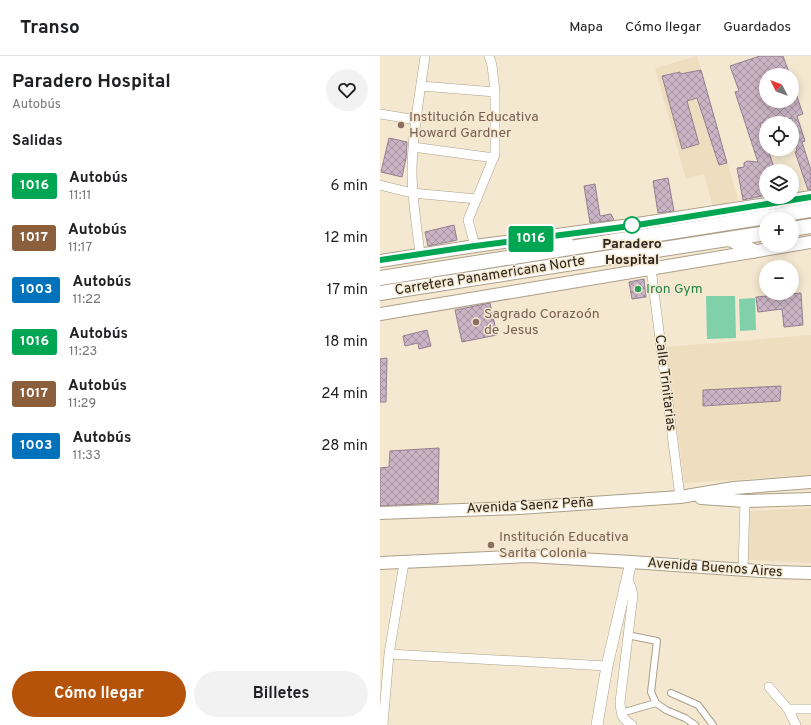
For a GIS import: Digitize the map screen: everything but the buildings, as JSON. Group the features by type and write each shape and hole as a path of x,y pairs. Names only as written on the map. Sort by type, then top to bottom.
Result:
{"highway":[{"name":"Carretera Panamericana Norte","path":"380,278 811,210"},
{"path":"799,228 811,226"},
{"name":"Carretera Panamericana Norte","path":"380,293 759,234"},
{"path":"730,239 753,251"},
{"path":"529,240 602,243"}],"main road":[{"path":"380,260 631,226 811,197"},
{"path":"380,314 811,242"},
{"name":"Avenida Saenz Peña","path":"380,513 519,508 680,497 734,488 811,482"},
{"name":"Avenida Saenz Peña","path":"680,497 745,501 811,499"},
{"name":"Avenida Buenos Aires","path":"380,563 530,556 811,573"}],"street":[{"path":"420,254 412,193 412,172 413,147 425,56"},
{"path":"475,246 468,220 494,158 496,92 492,65 489,56"},
{"path":"421,86 496,92"},
{"path":"380,114 417,120"},
{"path":"413,147 494,158"},
{"path":"380,185 412,193 477,200"},
{"name":"Calle Trinitarias","path":"651,268 680,497"},
{"path":"743,570 745,501"},
{"path":"597,725 607,666 631,562"},
{"path":"383,725 389,654 404,563"},
{"path":"627,578 633,595 620,702 621,713 624,720 632,725"},
{"path":"627,635 657,642 651,692 656,703 695,725"},
{"path":"389,654 607,666"},
{"path":"769,687 788,709 796,725"},
{"path":"671,693 698,705 713,725"},
{"path":"621,713 656,703"},
{"path":"788,709 811,709"}],"shaded area":[{"path":"697,56 738,200 713,207 704,174 686,179 655,68"},
{"path":"811,335 811,475 684,483 667,347"},
{"path":"811,508 811,563 748,560 749,511"}],"green space":[{"path":"706,296 735,296 736,338 707,339"},
{"path":"755,298 756,330 740,331 739,299"}],"bus line":[{"name":"1016","path":"380,260 631,226 811,197"}],"place":[{"name":"Institución Educativa Howard Gardner","path":"401,125"},
{"name":"Paradero Hospital","path":"632,225"},
{"name":"Iron Gym","path":"638,289"},
{"name":"Sagrado Corazoón de Jesus","path":"476,322"},
{"name":"Institución Educativa Sarita Colonia","path":"491,545"}]}
